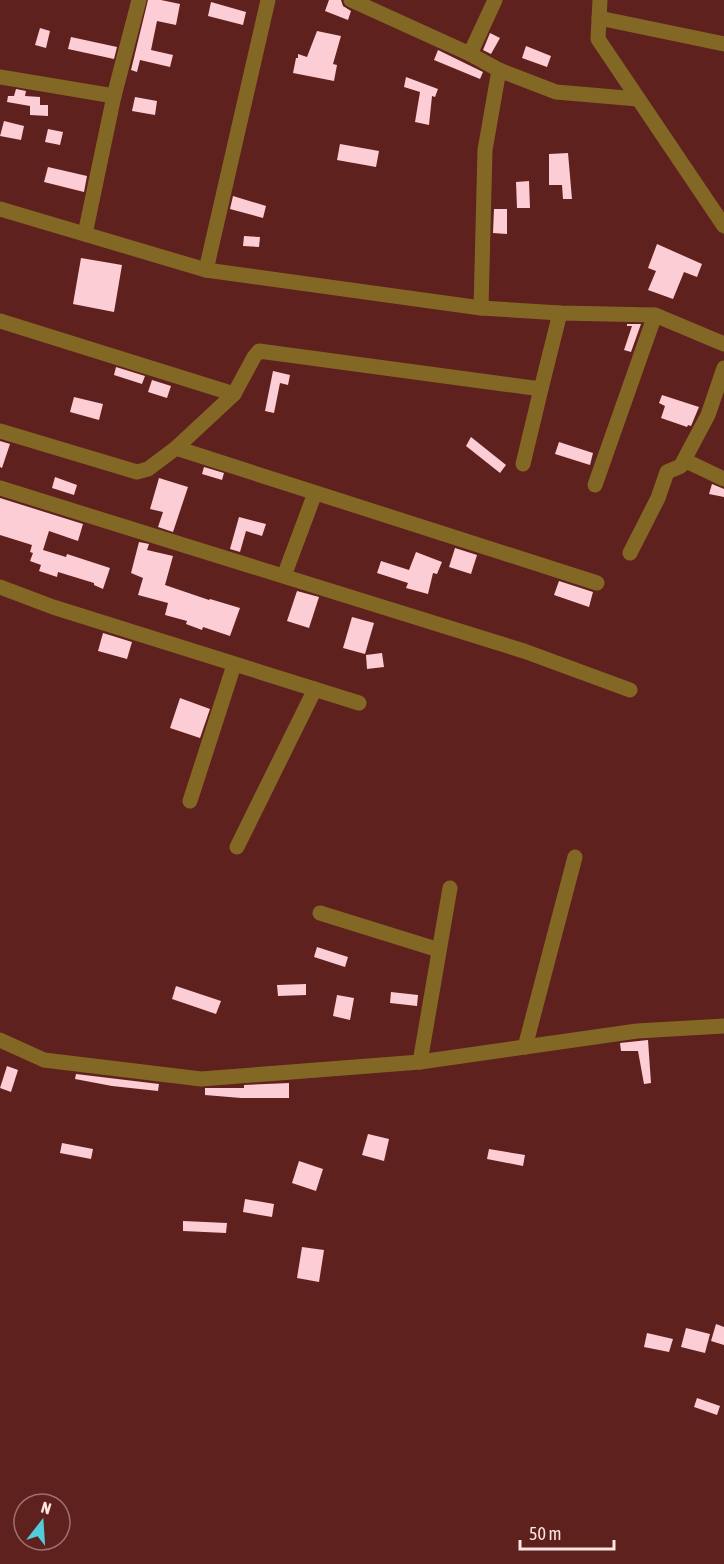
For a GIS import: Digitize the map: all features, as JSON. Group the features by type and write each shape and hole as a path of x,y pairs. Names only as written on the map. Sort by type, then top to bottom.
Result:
{"street":[{"path":"85,234 114,96 139,0"},
{"path":"206,270 268,0"},
{"path":"351,0 470,54 499,70 556,92 639,99"},
{"path":"470,54 495,0"},
{"path":"600,0 598,39 724,226"},
{"path":"599,18 724,44"},
{"path":"481,308 485,150 499,70"},
{"path":"0,77 114,96"},
{"path":"0,209 206,270 481,308 560,313 655,315 724,344"},
{"path":"523,464 560,313"},
{"path":"595,485 655,315"},
{"path":"0,321 234,394"},
{"path":"0,431 137,472 148,469 176,448 234,394 259,351 541,389"},
{"path":"630,553 658,498 667,472 681,466 708,415 724,368"},
{"path":"176,448 597,583"},
{"path":"684,460 724,479"},
{"path":"0,488 524,651 630,690"},
{"path":"284,576 315,493"},
{"path":"0,587 53,607 359,703"},
{"path":"190,801 234,665"},
{"path":"237,847 315,689"},
{"path":"525,1047 575,857"},
{"path":"420,1062 450,888"},
{"path":"320,914 439,950"},
{"path":"0,1040 44,1060 201,1079 420,1062 637,1031 724,1026"}],"building":[{"path":"148,0 180,4 176,25 157,21 151,50 173,55 170,67 140,60 137,72 131,70"},
{"path":"329,0 341,0 343,6 351,11 348,20 325,11"},
{"path":"211,2 246,12 243,25 208,16"},
{"path":"40,28 50,31 46,48 35,45"},
{"path":"317,31 341,36 333,64 337,65 334,81 293,73 298,54 307,57"},
{"path":"490,33 500,38 491,54 483,50"},
{"path":"71,37 117,47 114,59 68,49"},
{"path":"526,46 551,56 547,67 522,58"},
{"path":"438,50 483,72 480,79 434,60"},
{"path":"406,77 438,89 435,97 432,96 429,125 415,122 420,92 404,87"},
{"path":"16,89 26,91 25,96 40,97 40,105 48,105 48,116 30,115 30,106 7,102 8,96 14,96"},
{"path":"135,97 157,101 155,115 132,111"},
{"path":"4,121 24,126 21,140 0,136"},
{"path":"48,129 63,132 60,145 45,142"},
{"path":"340,144 379,151 376,167 337,160"},
{"path":"568,153 572,199 563,199 562,185 549,185 549,154"},
{"path":"48,167 87,176 84,192 44,182"},
{"path":"529,181 530,208 517,208 516,182"},
{"path":"233,196 266,206 263,218 230,209"},
{"path":"494,209 507,209 507,234 493,233"},
{"path":"244,236 260,237 259,247 243,246"},
{"path":"657,244 702,264 697,277 684,272 673,299 648,290 656,271 648,268"},
{"path":"81,258 122,265 114,312 73,304"},
{"path":"627,324 641,324 631,352 624,350 632,326 627,326"},
{"path":"116,367 145,376 142,384 114,375"},
{"path":"273,371 290,375 288,385 280,383 274,413 265,411"},
{"path":"152,380 171,386 167,398 148,392"},
{"path":"662,395 699,407 691,426 687,427 661,418 665,406 659,403"},
{"path":"74,397 103,404 99,420 70,412"},
{"path":"471,437 506,465 500,473 466,446"},
{"path":"0,441 10,444 2,468 0,467"},
{"path":"559,442 593,453 590,465 555,454"},
{"path":"204,467 224,473 222,480 202,474"},
{"path":"55,477 77,485 74,495 52,488"},
{"path":"159,478 188,487 173,532 158,527 163,512 150,509"},
{"path":"712,484 724,489 724,497 709,494"},
{"path":"0,498 83,524 78,541 49,531 43,550 66,557 67,554 110,568 103,589 94,583 58,572 57,577 39,571 41,565 30,561 33,553 30,552 32,545 0,535"},
{"path":"239,517 266,524 262,536 246,531 240,552 230,549"},
{"path":"139,542 149,544 147,550 173,556 165,585 240,608 230,636 203,627 202,630 186,624 187,621 165,615 168,603 138,595 143,578 131,573"},
{"path":"455,548 477,555 471,574 449,567"},
{"path":"416,552 442,562 437,574 433,573 428,594 406,588 408,583 377,573 381,561 409,570"},
{"path":"559,581 593,592 589,607 554,595"},
{"path":"297,591 319,597 309,628 287,621"},
{"path":"352,617 374,623 365,654 343,648"},
{"path":"103,633 132,642 127,659 98,651"},
{"path":"382,653 384,667 367,669 366,655"},
{"path":"180,698 210,709 200,738 170,728"},
{"path":"317,947 348,957 345,967 314,957"},
{"path":"306,984 306,995 278,996 277,985"},
{"path":"176,986 221,1001 216,1014 172,999"},
{"path":"391,992 418,995 417,1006 390,1003"},
{"path":"337,995 354,998 350,1020 333,1016"},
{"path":"648,1040 651,1083 644,1084 638,1051 621,1051 620,1043"},
{"path":"7,1066 18,1070 11,1092 0,1088"},
{"path":"76,1074 159,1084 158,1091 75,1079"},
{"path":"289,1083 289,1098 205,1095 205,1088 244,1088 244,1085"},
{"path":"368,1134 389,1139 384,1161 362,1155"},
{"path":"62,1143 93,1149 91,1159 60,1153"},
{"path":"489,1149 525,1155 523,1166 487,1159"},
{"path":"299,1161 323,1169 316,1191 292,1183"},
{"path":"245,1199 274,1204 272,1217 243,1212"},
{"path":"183,1221 227,1223 226,1233 183,1231"},
{"path":"302,1247 324,1250 319,1282 297,1278"},
{"path":"716,1324 724,1327 724,1345 711,1341"},
{"path":"686,1328 710,1334 705,1353 681,1347"},
{"path":"647,1333 673,1339 669,1352 644,1347"},
{"path":"697,1398 720,1406 717,1415 694,1407"}]}
